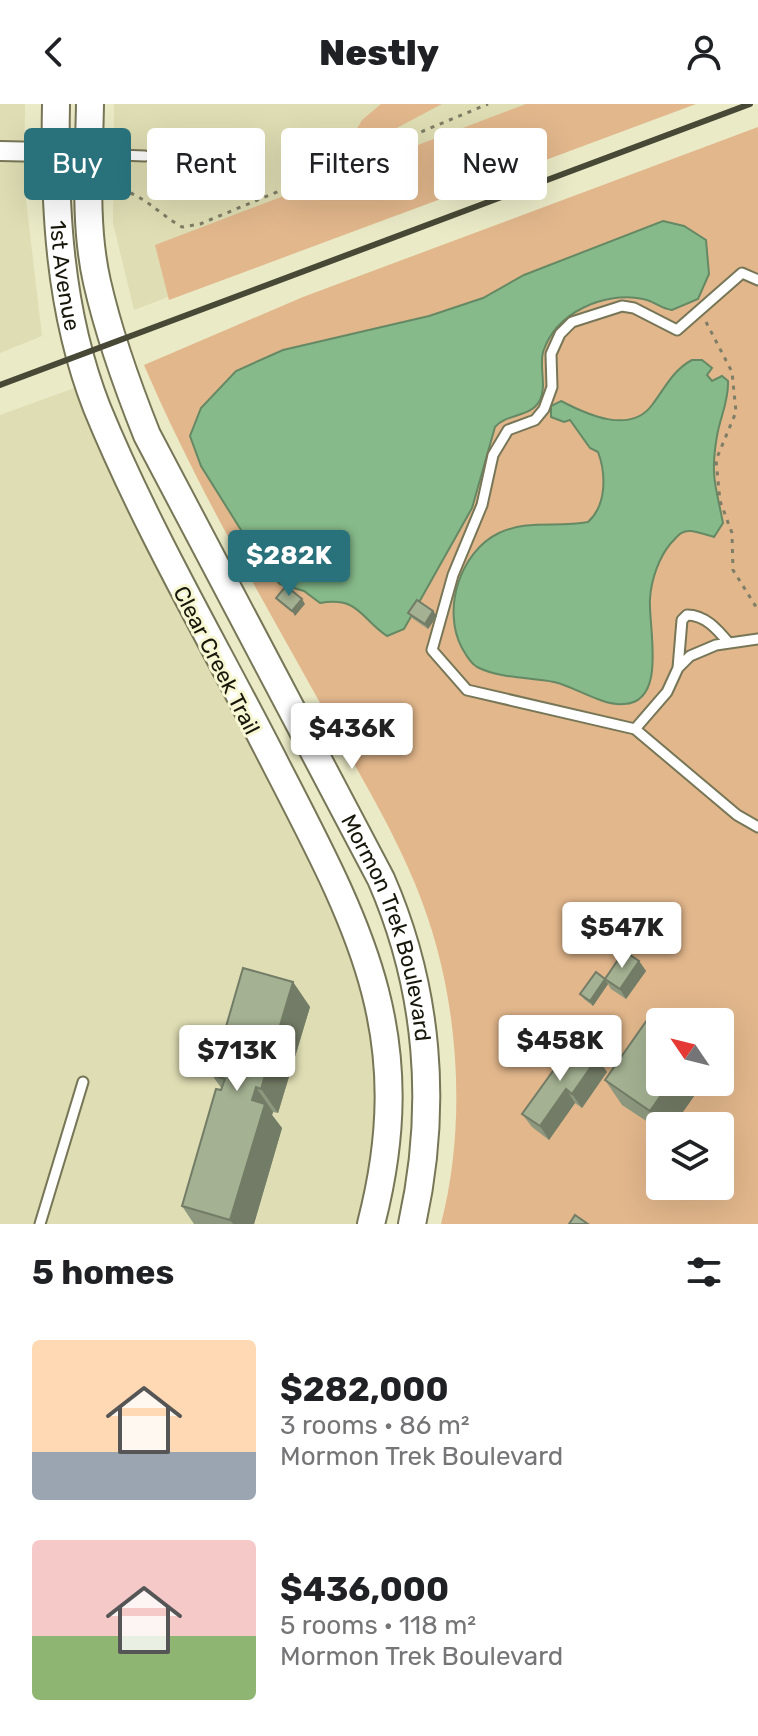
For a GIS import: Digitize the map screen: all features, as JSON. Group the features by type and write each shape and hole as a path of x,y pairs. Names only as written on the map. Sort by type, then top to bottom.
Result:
{"main road":[{"name":"1st Avenue","path":"56,104 56,128"},
{"name":"1st Avenue","path":"90,104 90,128"},
{"name":"1st Avenue","path":"56,200 56,223 79,352"},
{"name":"1st Avenue","path":"89,200 96,281 116,349"},
{"name":"Mormon Trek Boulevard","path":"116,349 147,435 396,914 413,973 428,1085 422,1173 412,1224"},
{"name":"Mormon Trek Boulevard","path":"79,352 97,406 133,487 344,896 360,934 380,1007 390,1096 382,1182 371,1224"}],"street":[{"path":"0,151 24,152"}],"lane":[{"path":"131,158 145,156"},
{"path":"758,280 742,273 677,330 634,308 614,307 572,322 560,334 551,354 552,387 544,409 535,420 508,430 493,455 482,505 453,575 432,650 467,690 635,729 737,815 758,827"},
{"path":"635,729 667,692 678,668 682,620 687,615 697,615 709,622 728,642"},
{"path":"678,668 690,656 728,642 758,639"},
{"path":"40,1224 83,1082"}],"path":[{"path":"131,190 182,227 200,224 488,104"},
{"path":"700,311 732,372 736,412 716,460 720,501 732,533 733,570 758,610"}],"shaded area":[{"path":"0,104 25,104 24,200 42,336 0,353"},
{"path":"114,104 681,104 547,154 547,128 434,128 434,197 134,310 113,223 113,200 131,200 131,128 114,128"},
{"path":"381,104 442,104 397,128 357,128"},
{"path":"526,104 696,104 547,159 547,128 463,128"},
{"path":"758,127 758,1224 441,1224 454,1152 456,1077 449,1002 423,903 386,822 209,500 144,365 303,297"},
{"path":"434,139 434,200 438,200 169,300 155,245 281,197 281,200 418,200 418,145"},
{"path":"663,221 684,226 706,240 709,274 698,299 672,310 643,299 613,298 584,308 559,326 543,352 540,400 531,410 506,419 495,427 472,508 404,629 387,636 351,606 320,603 304,591 280,584 266,570 201,466 190,436 201,408 236,371 283,350 429,316 483,298 524,275"},
{"path":"692,360 702,360 712,368 707,375 712,381 722,376 728,381 714,461 723,523 714,537 691,531 682,533 671,543 659,562 651,592 653,661 646,691 638,700 616,704 554,682 496,674 475,665 462,648 454,617 458,584 474,554 485,542 510,529 588,522 602,498 603,479 598,452 590,448 570,420 564,422 551,417 551,406 561,401 595,416 632,419 643,414 674,374"},
{"path":"80,386 339,908 373,1027 378,1127 361,1224 0,1224 0,415"}],"building":[{"path":"286,586 302,599 292,611 276,598"},
{"path":"417,600 433,611 425,624 408,613"},
{"path":"624,951 639,961 620,989 605,979"},
{"path":"243,968 293,982 261,1089 256,1087 252,1100 265,1104 230,1220 182,1206 216,1089 221,1090 225,1079 212,1075"},
{"path":"596,972 605,979 590,1001 580,994"},
{"path":"646,1021 646,1096 660,1096 650,1111 605,1080"},
{"path":"574,1042 597,1058 572,1094 566,1089 540,1126 522,1114"},
{"path":"575,1215 588,1224 569,1224"}],"railway":[{"path":"0,385 750,104"}]}
